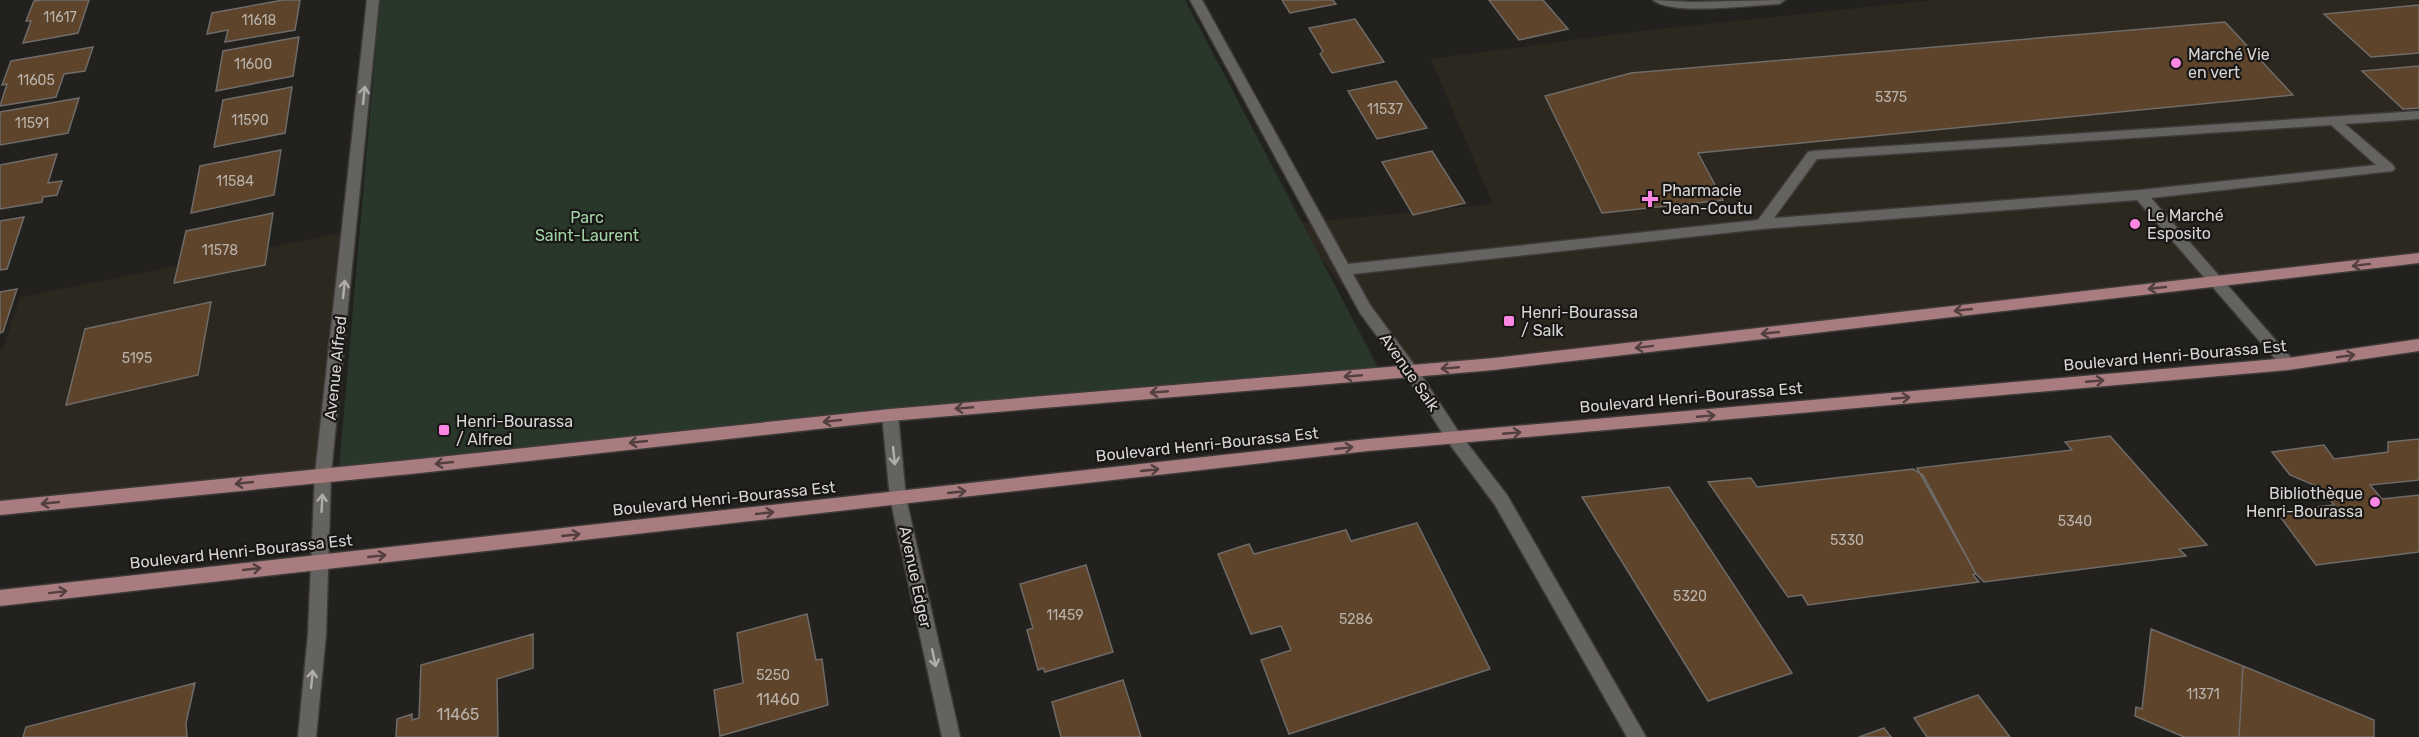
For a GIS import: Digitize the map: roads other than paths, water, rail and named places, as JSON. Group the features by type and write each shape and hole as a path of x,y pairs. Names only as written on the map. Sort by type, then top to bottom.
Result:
{"main road":[{"path":"0,508 890,415 1494,364 2419,258"},
{"name":"Boulevard Henri-Bourassa Est","path":"0,598 1368,445 2288,364 2419,345"}],"street":[{"name":"Avenue Alfred","path":"307,737 317,634 324,474 373,0"},
{"name":"Avenue Salk","path":"1196,0 1365,309 1411,371 1454,438 1501,500 1636,737"},
{"path":"1659,0 1692,6 1779,0"},
{"path":"1762,224 1813,155 2419,116"},
{"path":"1344,270 1762,224 2140,195 2388,168 2334,121"},
{"path":"2140,195 2288,364"},
{"name":"Avenue Edger","path":"890,415 898,498 951,737"}],"place":[{"name":"Marché Vie en vert","path":"2176,63"},
{"name":"Pharmacie Jean-Coutu","path":"1650,199"},
{"name":"Le Marché Esposito","path":"2135,224"},
{"name":"Henri-Bourassa / Salk","path":"1509,321"},
{"name":"Henri-Bourassa / Alfred","path":"444,430"},
{"name":"Bibliothèque Henri-Bourassa","path":"2375,502"}],"park label":[{"name":"Parc Saint-Laurent","path":"587,226"}]}
